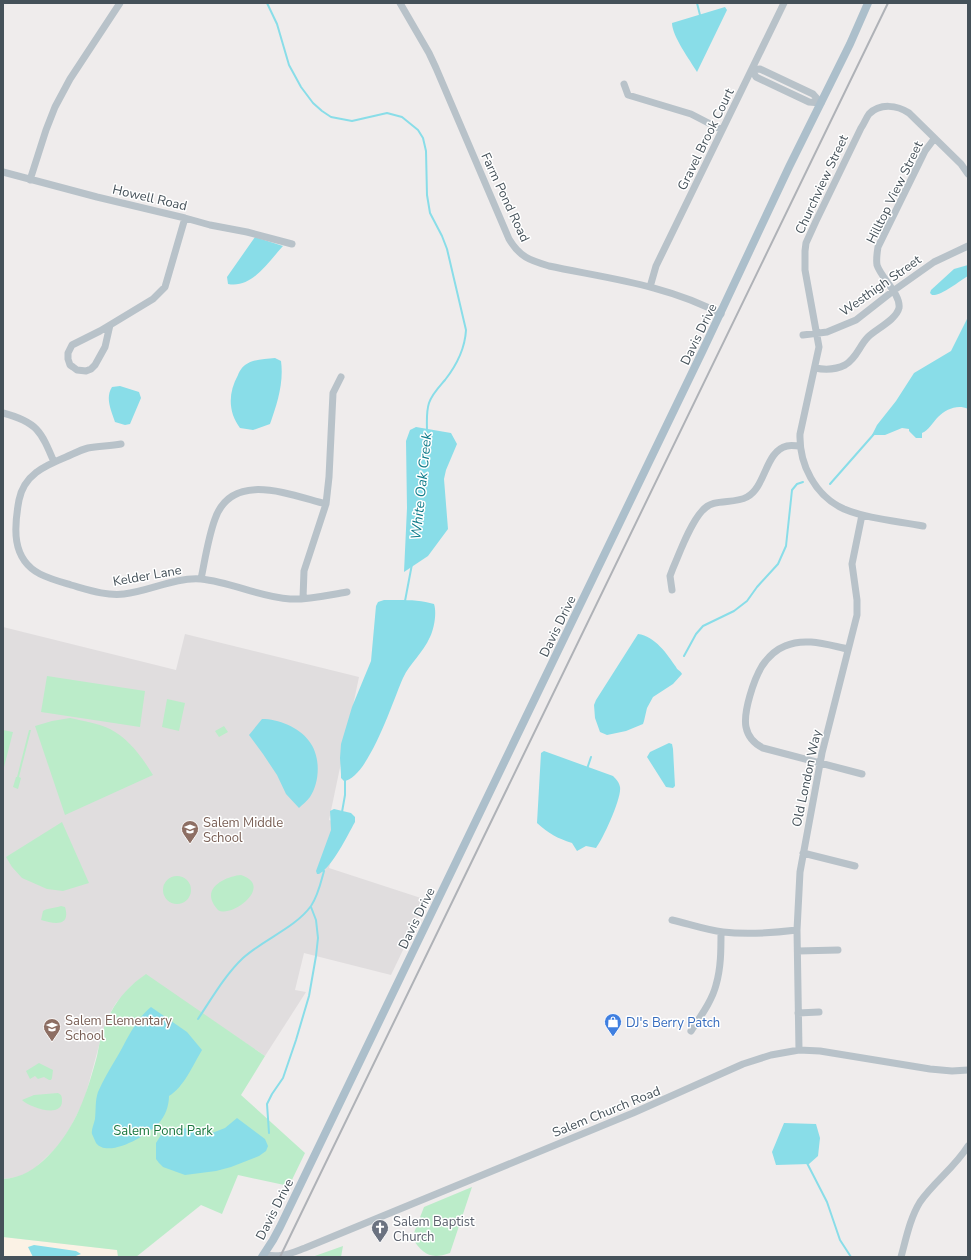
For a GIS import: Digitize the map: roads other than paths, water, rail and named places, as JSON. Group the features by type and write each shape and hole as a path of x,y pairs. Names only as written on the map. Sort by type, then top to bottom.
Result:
{"main road":[{"name":"Davis Drive","path":"263,1256 280,1227 721,314 788,167 852,40 868,3"}],"street":[{"path":"30,180 55,107 70,79 120,3"},
{"name":"Farm Pond Road","path":"400,3 429,53 500,219 515,249 523,257 549,266 650,287 692,301 721,314"},
{"name":"Gravel Brook Court","path":"650,287 656,266 784,3"},
{"path":"752,70 756,77 809,102 821,103"},
{"path":"624,84 628,95 691,114 722,130"},
{"name":"Churchview Street","path":"922,526 862,515 843,509 818,489 807,471 800,446 801,425 819,347 805,270 804,251 806,242 869,114 877,109 892,106 904,110 961,164 968,174"},
{"name":"Hilltop View Street","path":"815,368 824,370 835,369 851,360 856,355 867,337 895,315 899,308 898,300 877,265 876,256 878,247 925,151 934,139"},
{"name":"Howell Road","path":"3,172 210,225 247,232 292,244"},
{"path":"110,325 105,347 95,365 91,369 86,370 77,370 73,368 70,365 68,358 68,353 72,345 110,325 153,299 165,287 185,218"},
{"name":"Westhigh Street","path":"803,335 817,334 838,329 856,320 934,262 968,246"},
{"path":"304,598 304,570 326,504 330,477 333,393 341,377"},
{"path":"3,413 22,419 34,426 45,440 54,462"},
{"name":"Kelder Lane","path":"121,444 88,448 54,462 31,476 24,485 19,502 15,533 20,556 32,569 47,578 108,594 126,594 172,582 201,579 284,598 304,598 346,592"},
{"path":"672,590 670,576 672,568 695,520 702,510 714,503 738,501 750,496 757,489 768,465 778,452 788,445 800,446"},
{"path":"201,579 214,520 223,504 233,495 257,488 326,504"},
{"name":"Old London Way","path":"799,1050 797,930 802,854 816,789 820,762 857,615 857,600 852,564 862,515"},
{"path":"848,650 806,642 790,644 779,648 770,655 762,666 749,700 746,716 746,728 751,738 757,744 771,750 862,774"},
{"path":"802,854 855,866"},
{"path":"672,920 721,932 750,934 797,930"},
{"path":"691,1031 708,1003 716,986 720,968 721,932"},
{"path":"798,951 838,950"},
{"path":"798,1013 819,1012"},
{"name":"Salem Church Road","path":"263,1256 280,1256 305,1248 626,1116 743,1064 771,1055 799,1050 828,1052 930,1069 952,1071 968,1070"},
{"path":"901,1257 917,1207 968,1146"}],"water":[{"path":"725,7 727,10 697,72 678,41 672,23"},
{"path":"255,237 283,246 266,266 252,278 237,284 228,284 227,277"},
{"path":"968,265 968,276 941,293 932,295 930,293 931,290 954,269"},
{"path":"968,317 968,409 956,407 945,412 922,433 922,438 916,438 909,431 909,429 902,428 885,435 872,435 877,425 896,401 914,373 951,351"},
{"path":"275,358 281,361 282,377 270,424 253,430 240,428 231,409 232,389 239,372 248,363"},
{"path":"120,386 139,392 141,398 130,424 125,425 115,422 109,404 109,395 112,387"},
{"path":"416,427 451,433 457,444 446,470 444,479 448,529 428,556 404,572 407,508 406,441 410,430"},
{"path":"384,600 416,601 434,604 434,625 427,643 403,678 387,719 371,753 353,777 344,781 341,778 341,744 352,707 371,661 376,606 378,602"},
{"path":"638,634 650,638 660,646 682,674 673,684 653,697 647,708 643,724 626,731 607,735 600,732 595,718 594,705"},
{"path":"262,719 275,720 294,728 305,736 316,754 318,769 316,784 310,797 299,808 286,794 277,775 249,735"},
{"path":"669,743 672,744 673,749 675,786 673,788 666,787 647,757 650,752"},
{"path":"544,751 613,776 618,782 620,792 615,809 596,848 586,846 577,851 572,843 553,835 537,823 541,753"},
{"path":"334,809 351,813 355,817 355,822 334,858 324,870 317,874 316,871 331,830 330,811"},
{"path":"151,1007 187,1032 202,1050 184,1081 169,1096 163,1118 153,1129 128,1144 118,1147 102,1147 96,1143 92,1134 98,1092 132,1030 140,1018"},
{"path":"237,1118 265,1139 268,1146 266,1151 259,1156 231,1167 216,1171 185,1175 163,1167 156,1159 156,1143 161,1135 171,1129 190,1128 206,1133 212,1133 225,1128"},
{"path":"784,1123 816,1124 820,1138 818,1156 809,1164 776,1165 772,1152"},
{"path":"34,1245 76,1251 81,1254 73,1257 33,1257 28,1247"}],"waterway":[{"name":"White Oak Creek","path":"267,3 277,24 289,65 301,87 313,103 322,111 331,117 352,121 387,113 402,117 418,130 423,138 426,151 427,195 430,213 447,249 466,330 462,350 456,363 430,400 427,413 427,431"},
{"path":"697,3 700,15"},
{"path":"830,484 874,434"},
{"path":"684,656 696,634 703,626 734,611 747,601 757,587 778,564 786,546 792,490 797,484 803,482"},
{"name":"White Oak Creek","path":"405,601 412,564"},
{"path":"587,769 591,757"},
{"name":"White Oak Creek","path":"342,812 345,795 345,779"},
{"name":"White Oak Creek","path":"198,1019 236,965 251,951 297,921 311,906 322,880 324,871 321,870"},
{"path":"269,1133 267,1104 283,1078 309,996 318,938 316,920 311,907"},
{"path":"807,1163 827,1202 840,1240 851,1257"}],"railway":[{"path":"280,1257 888,3"}],"place":[{"name":"Salem Middle School","path":"190,844"},
{"name":"DJ's Berry Patch","path":"613,1037"},
{"name":"Salem Elementary School","path":"52,1042"},
{"name":"Salem Baptist Church","path":"380,1243"}],"park label":[{"name":"Salem Pond Park","path":"163,1130"}]}
